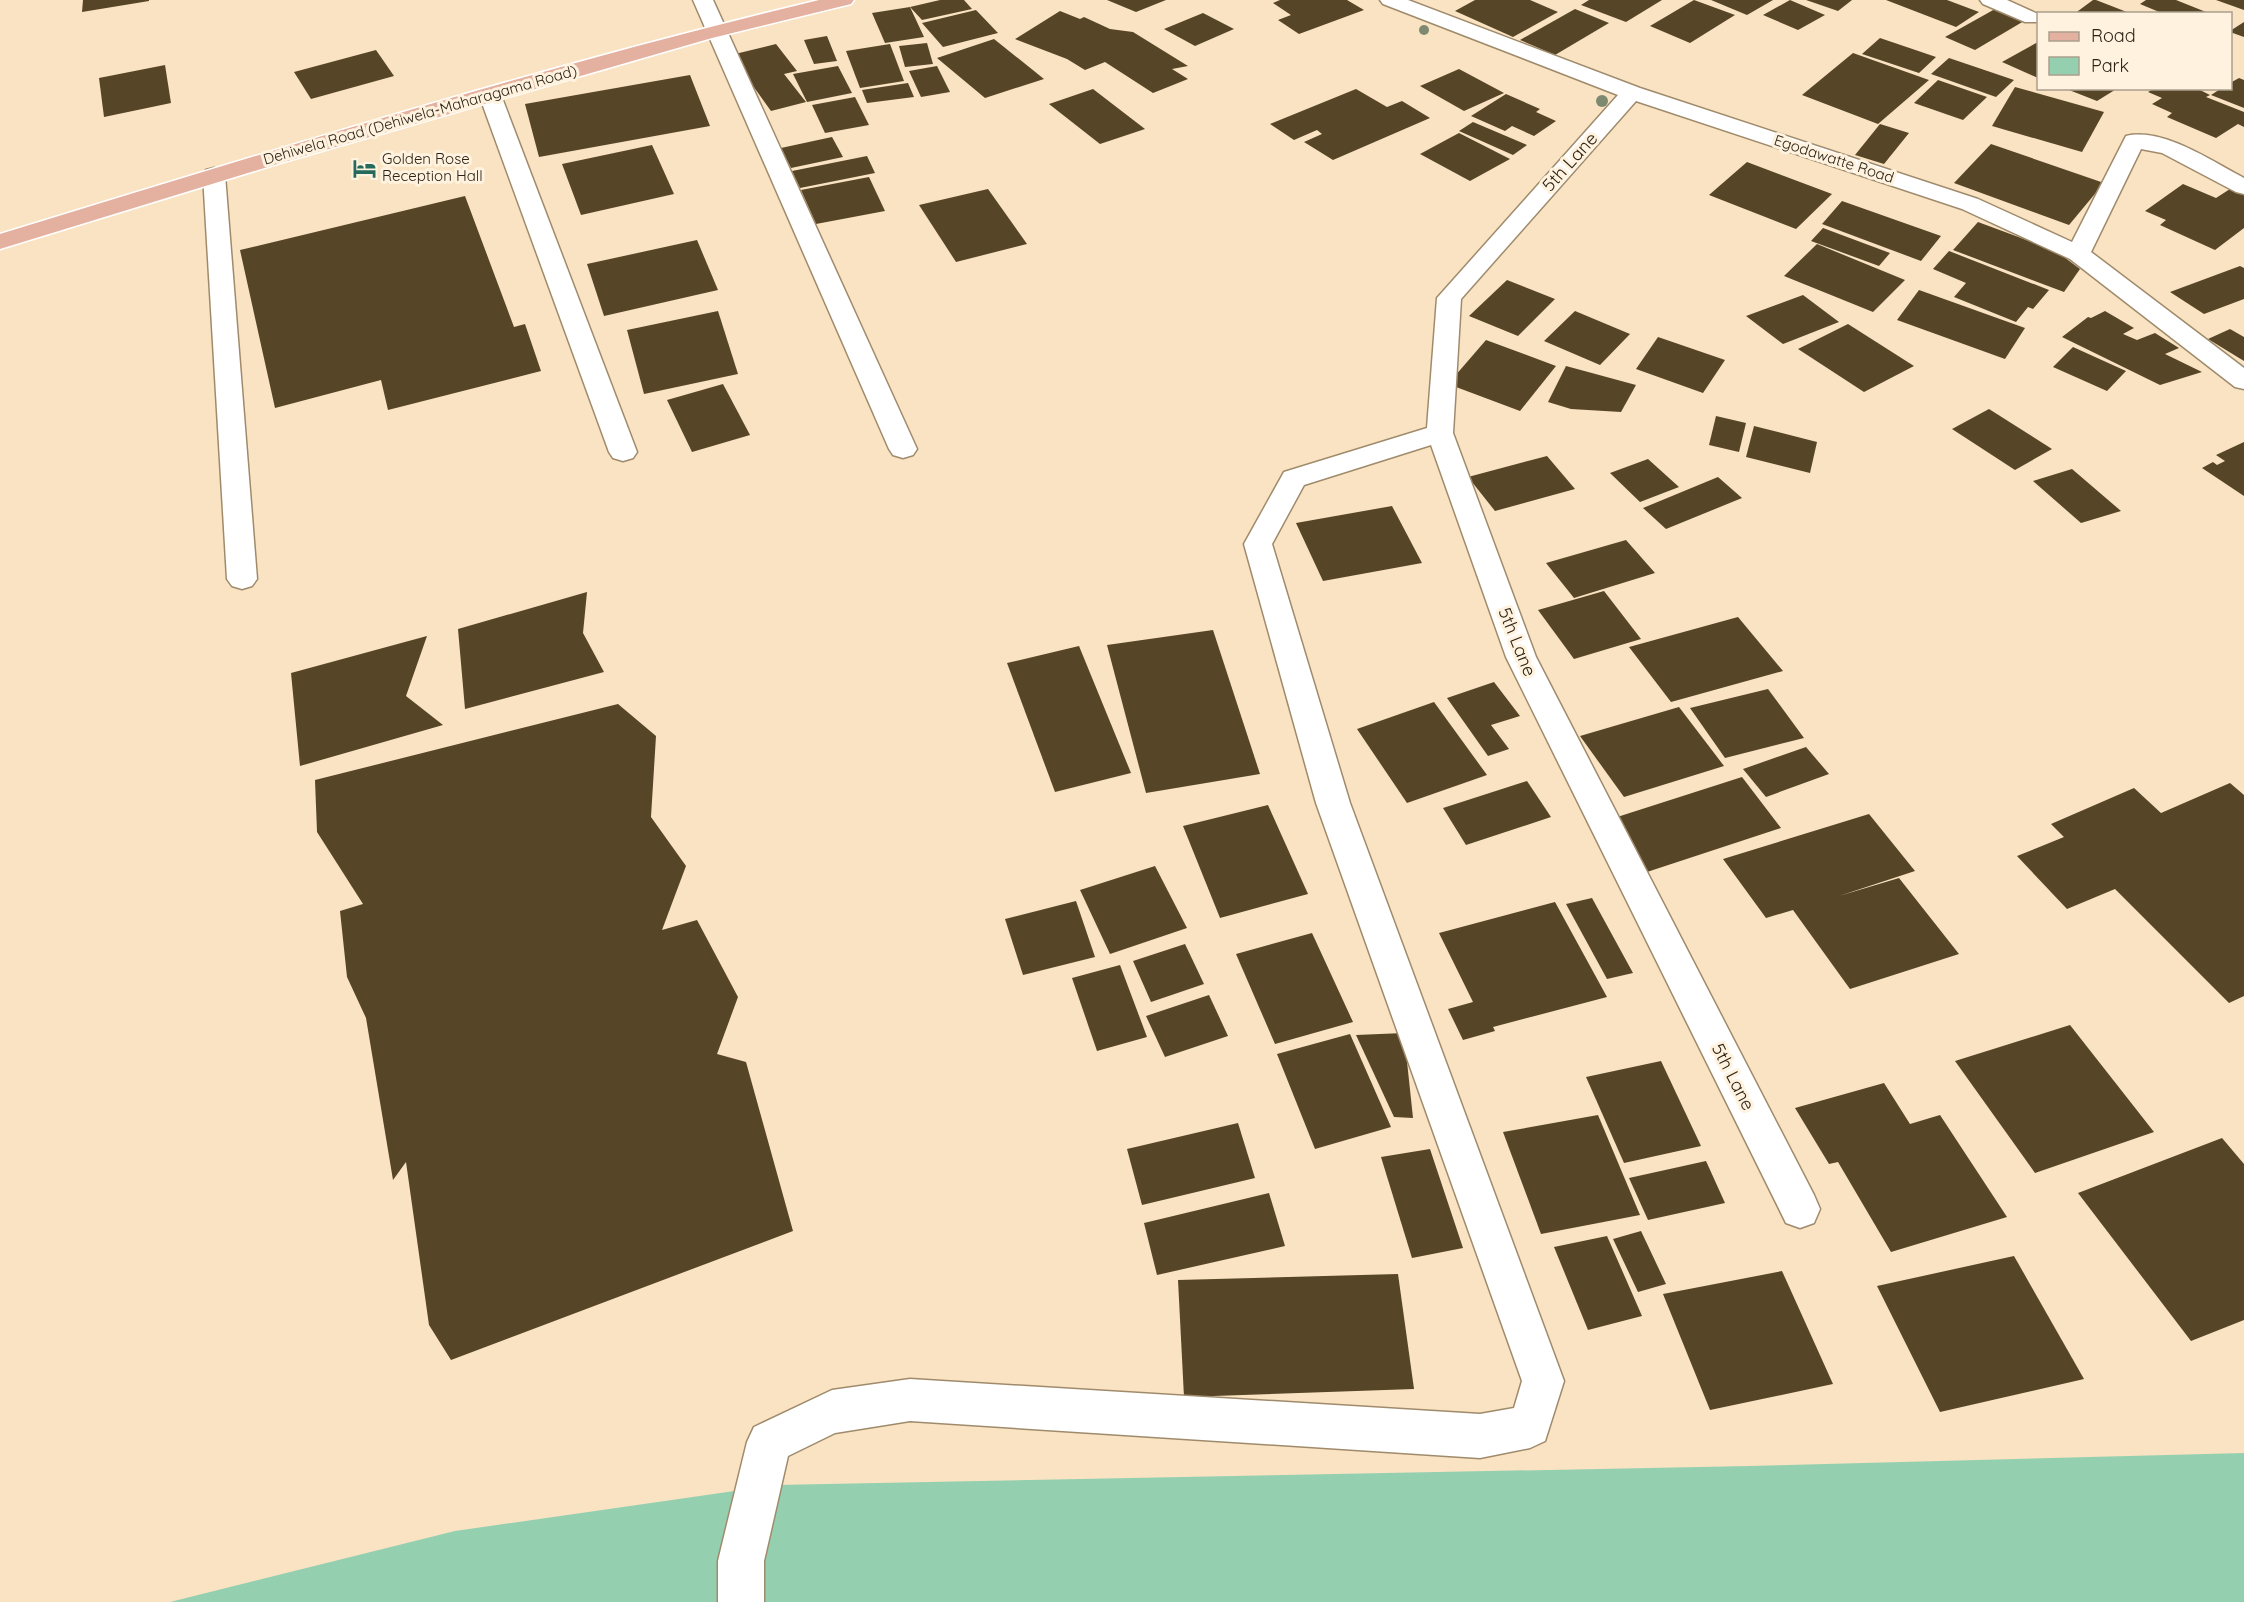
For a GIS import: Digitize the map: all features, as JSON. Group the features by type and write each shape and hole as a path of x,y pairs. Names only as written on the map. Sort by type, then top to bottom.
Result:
{"main road":[{"name":"Dehiwela Road (Dehiwela-Maharagama Road)","path":"0,242 214,175 715,30 844,0"}],"street":[{"path":"703,0 903,449"},
{"name":"Egodawatte Road","path":"1390,0 1632,93 1970,204 2078,254 2244,381"},
{"path":"1990,0 2032,18"},
{"name":"5th Lane","path":"1632,93 1449,298 1440,433 1521,657 1800,1209"},
{"path":"490,95 623,452"},
{"path":"2078,254 2134,141 2168,147 2244,187"},
{"path":"214,175 242,579"},
{"path":"741,1602 741,1561 769,1442 832,1412 910,1400 1480,1436 1530,1426 1543,1381 1333,803 1258,544 1294,479 1440,433"}],"green space":[{"path":"2244,1453 2244,1602 170,1602 455,1531 776,1485 1749,1466"}],"building":[{"path":"83,0 149,0 149,1 82,12"},
{"path":"940,0 964,0 972,9 922,20 910,7"},
{"path":"1107,0 1166,0 1136,12"},
{"path":"1280,0 1347,0 1364,10 1299,34 1278,20 1291,15 1273,3"},
{"path":"1475,0 1530,0 1558,12 1513,37 1455,11"},
{"path":"1589,0 1662,0 1626,22 1581,5"},
{"path":"1694,0 1735,15 1690,43 1650,26"},
{"path":"1711,0 1773,0 1747,15"},
{"path":"1790,0 1825,15 1798,30 1763,15"},
{"path":"1806,0 1852,0 1838,11"},
{"path":"1886,0 1947,0 1979,12 1956,27"},
{"path":"2096,0 2127,12 2077,12"},
{"path":"2146,0 2176,0 2206,12 2159,12 2140,4"},
{"path":"2216,0 2244,0 2244,10"},
{"path":"910,7 924,37 885,43 872,13"},
{"path":"1575,9 1609,23 1555,55 1520,40"},
{"path":"1995,9 2024,21 1975,50 1945,37"},
{"path":"976,10 998,33 943,47 922,23"},
{"path":"1060,11 1080,19 1084,17 1110,29 1133,32 1188,66 1172,69 1188,79 1153,93 1105,62 1085,70 1067,59 1015,39"},
{"path":"1203,13 1234,29 1195,46 1164,29"},
{"path":"2244,22 2244,37 2232,33 2232,30"},
{"path":"827,36 837,61 814,64 804,40"},
{"path":"1880,38 1936,57 1919,73 1862,54"},
{"path":"994,39 1044,79 985,98 937,58"},
{"path":"927,43 933,64 905,67 899,46"},
{"path":"2037,43 2037,78 2002,62"},
{"path":"776,44 797,71 784,74 806,102 771,111 731,55"},
{"path":"890,44 904,81 860,88 846,51"},
{"path":"376,50 394,76 311,99 294,72"},
{"path":"1853,53 1929,80 1878,124 1802,95"},
{"path":"1949,58 2014,80 1996,97 1931,74"},
{"path":"165,65 171,103 104,117 99,78"},
{"path":"838,66 852,93 807,102 793,74"},
{"path":"937,66 950,92 921,97 909,71"},
{"path":"1459,69 1504,93 1464,111 1420,86"},
{"path":"690,75 710,126 539,157 525,104"},
{"path":"2239,78 2244,80 2244,108 2211,95 2219,90 2232,90 2232,82"},
{"path":"1938,80 1987,97 1963,120 1914,103"},
{"path":"908,83 914,97 867,103 862,90"},
{"path":"2015,87 2104,112 2082,152 1992,126"},
{"path":"1093,89 1145,129 1100,144 1049,104"},
{"path":"1356,89 1387,107 1402,101 1430,118 1333,160 1304,142 1322,134 1317,130 1294,140 1270,124"},
{"path":"2069,90 2115,90 2097,101"},
{"path":"2152,90 2200,90 2210,95 2206,97 2244,112 2244,127 2238,124 2216,138 2167,117 2172,113 2152,104 2162,98 2148,92"},
{"path":"1506,94 1540,109 1536,112 1556,121 1534,136 1512,126 1505,131 1471,116"},
{"path":"855,97 869,125 825,133 812,105"},
{"path":"1473,122 1527,145 1513,155 1459,131"},
{"path":"1880,124 1909,133 1884,164 1855,155"},
{"path":"1459,133 1510,159 1470,181 1420,154"},
{"path":"832,137 843,157 791,168 781,148"},
{"path":"1991,144 2104,183 2069,225 1954,183"},
{"path":"652,145 674,194 581,215 562,164"},
{"path":"867,156 875,173 800,188 792,171"},
{"path":"1747,162 1832,194 1796,229 1709,195"},
{"path":"869,177 885,211 816,224 801,190"},
{"path":"2183,184 2216,198 2230,189 2244,195 2244,228 2215,250 2160,225 2166,220 2145,211"},
{"path":"988,189 1027,244 956,262 919,205"},
{"path":"465,196 514,327 525,324 541,371 388,410 381,380 275,408 240,250"},
{"path":"1842,201 1941,236 1921,261 1822,224"},
{"path":"1978,222 2056,251 2080,269 2064,292 1953,250"},
{"path":"1823,228 1890,253 1879,266 1811,241"},
{"path":"697,240 718,290 604,316 587,264"},
{"path":"1817,244 1905,280 1873,312 1784,276"},
{"path":"1949,251 2049,290 2033,309 2028,307 2016,322 1954,297 1966,283 1933,269"},
{"path":"2240,266 2244,268 2244,299 2204,314 2170,292"},
{"path":"1507,280 1555,299 1518,336 1469,316"},
{"path":"1919,290 2025,328 2005,359 1897,320"},
{"path":"1803,295 1839,322 1783,344 1746,316"},
{"path":"718,311 738,374 644,394 627,330"},
{"path":"1575,311 1630,334 1600,365 1544,341"},
{"path":"2105,311 2134,328 2123,334 2137,340 2155,333 2179,348 2165,354 2202,372 2160,385 2062,337 2088,317 2091,318"},
{"path":"1848,324 1914,366 1864,392 1798,349"},
{"path":"2230,329 2244,337 2244,361 2208,339"},
{"path":"1658,337 1725,360 1703,393 1636,369"},
{"path":"1486,340 1556,366 1520,411 1448,384"},
{"path":"2073,347 2126,371 2107,391 2053,367"},
{"path":"1566,366 1636,385 1621,412 1571,409 1548,402"},
{"path":"723,384 750,435 692,452 667,400"},
{"path":"1989,409 2052,449 2015,470 1952,429"},
{"path":"1716,416 1746,423 1739,452 1709,445"},
{"path":"1754,426 1817,442 1810,473 1746,457"},
{"path":"2244,442 2244,496 2202,468 2213,462 2217,465 2225,461 2216,455"},
{"path":"1547,456 1575,489 1495,511 1468,477"},
{"path":"1648,459 1679,487 1640,502 1610,473"},
{"path":"2072,469 2121,511 2081,523 2033,481"},
{"path":"1718,477 1742,498 1666,529 1643,508"},
{"path":"1392,506 1422,563 1323,581 1296,523"},
{"path":"1626,540 1655,573 1574,598 1546,563"},
{"path":"1604,591 1641,639 1574,659 1538,610"},
{"path":"587,592 583,633 604,672 465,709 458,629"},
{"path":"1738,617 1783,671 1671,702 1629,647"},
{"path":"1213,630 1260,774 1146,793 1107,645"},
{"path":"427,636 406,696 443,725 300,766 291,673"},
{"path":"1079,646 1131,773 1055,792 1007,663"},
{"path":"1494,682 1520,716 1491,725 1509,749 1488,756 1447,698"},
{"path":"1768,689 1804,738 1725,758 1690,708"},
{"path":"1434,702 1487,775 1407,803 1357,729"},
{"path":"618,704 656,736 651,817 686,866 662,930 697,920 738,997 717,1054 746,1062 793,1231 451,1360 429,1325 406,1162 393,1180 366,1018 347,977 340,911 363,904 317,832 315,780"},
{"path":"1679,707 1724,766 1624,797 1580,736"},
{"path":"1806,747 1829,774 1766,797 1743,769"},
{"path":"1742,777 1781,828 1647,872 1611,819"},
{"path":"1527,781 1551,817 1466,845 1443,808"},
{"path":"2230,783 2244,795 2244,996 2229,1003 2115,889 2067,909 2017,856 2064,837 2051,824 2134,788 2161,813"},
{"path":"1268,805 1308,894 1220,918 1183,826"},
{"path":"1869,814 1915,871 1839,896 1899,878 1959,954 1850,989 1793,910 1766,918 1723,859"},
{"path":"1155,866 1187,928 1110,954 1080,890"},
{"path":"1592,898 1633,973 1607,979 1566,904"},
{"path":"1076,901 1095,957 1023,975 1005,919"},
{"path":"1555,902 1607,997 1493,1027 1495,1031 1463,1040 1448,1009 1473,1002 1439,933"},
{"path":"1312,933 1353,1022 1275,1044 1236,954"},
{"path":"1185,944 1204,984 1151,1002 1133,961"},
{"path":"1120,965 1147,1037 1097,1051 1072,978"},
{"path":"1209,995 1228,1036 1165,1057 1146,1016"},
{"path":"2070,1025 2154,1132 2035,1173 1955,1061"},
{"path":"1404,1033 1413,1118 1394,1117 1356,1035"},
{"path":"1350,1034 1391,1127 1315,1149 1277,1054"},
{"path":"1661,1061 1701,1146 1624,1163 1586,1077"},
{"path":"1884,1083 1910,1124 1940,1115 2007,1217 1891,1252 1838,1162 1829,1164 1795,1108"},
{"path":"1598,1115 1640,1215 1541,1234 1503,1132"},
{"path":"1238,1123 1255,1178 1142,1205 1127,1149"},
{"path":"2222,1138 2244,1164 2244,1320 2191,1341 2078,1193"},
{"path":"1430,1149 1463,1248 1412,1258 1381,1157"},
{"path":"1706,1161 1725,1203 1648,1220 1629,1178"},
{"path":"1269,1193 1285,1246 1157,1275 1144,1223"},
{"path":"1641,1231 1666,1284 1638,1292 1613,1239"},
{"path":"1607,1236 1642,1316 1588,1330 1554,1247"},
{"path":"2014,1256 2084,1379 1940,1412 1877,1286"},
{"path":"1782,1271 1833,1384 1710,1410 1663,1294"},
{"path":"1398,1274 1414,1389 1184,1397 1178,1280"}],"place":[{"name":"Golden Rose Reception Hall","path":"364,168"}]}
